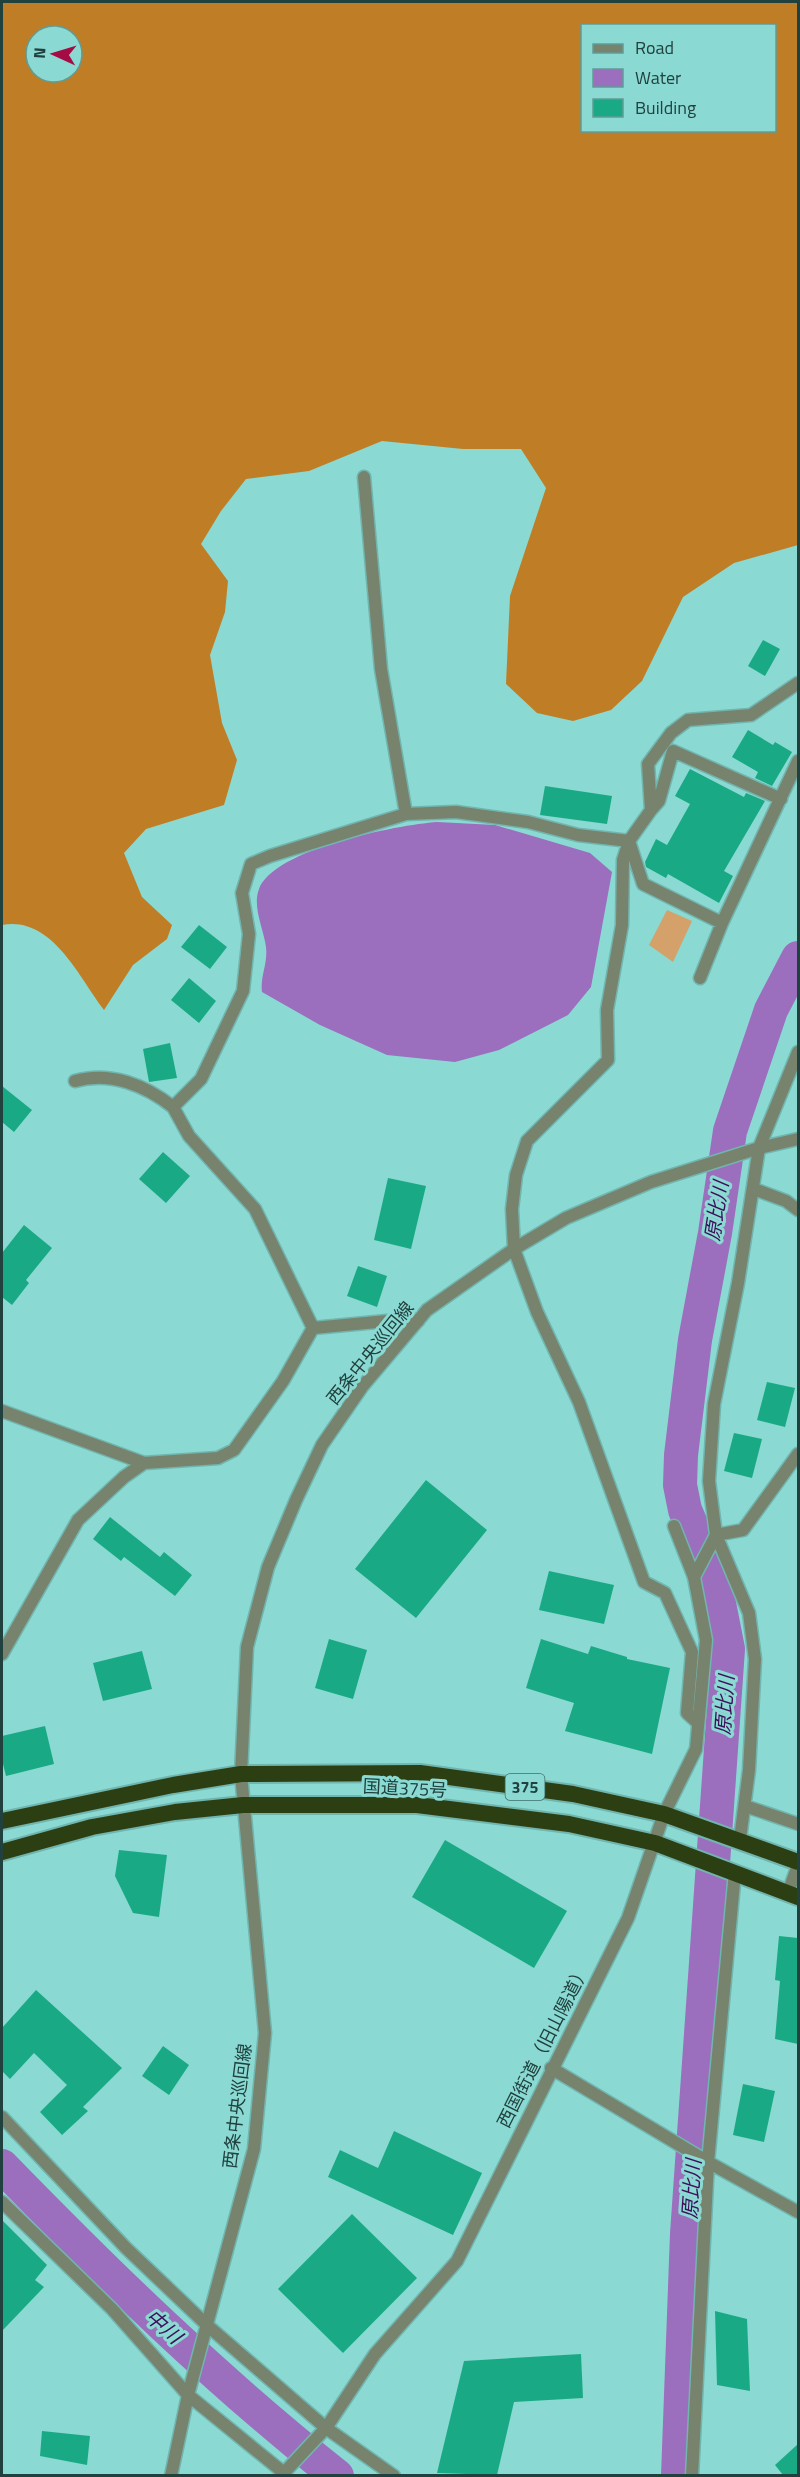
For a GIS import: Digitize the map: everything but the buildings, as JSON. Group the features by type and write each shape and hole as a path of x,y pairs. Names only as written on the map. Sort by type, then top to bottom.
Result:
{"highway":[{"name":"国道375号","path":"2,1821 173,1785 241,1774 420,1773 573,1794 664,1814 740,1839 798,1864"},
{"name":"国道375号","path":"2,1852 119,1821 243,1805 417,1805 569,1824 655,1843 793,1895"}],"street":[{"path":"364,477 381,669 406,814"},
{"path":"651,810 648,764 671,733 688,720 751,716 798,683"},
{"path":"698,1723 687,1713 692,1652 665,1593 644,1582 579,1402 537,1312 514,1249 512,1209 516,1174 527,1141 608,1060 607,1010 622,925 623,860 629,841 659,801 673,752 781,799"},
{"path":"700,978 722,923 798,761"},
{"path":"172,1107 201,1079 243,991 249,934 242,893 251,864 406,814 456,812 528,822 578,835 629,841"},
{"path":"629,841 643,884 722,923"},
{"path":"740,1839 745,1806 755,1659 749,1613 716,1535 709,1481 714,1404 754,1188 759,1148 798,1052"},
{"path":"75,1081 85,1078 122,1079 157,1095 172,1107 189,1136 255,1209 313,1328"},
{"name":"西条中央巡回線","path":"171,2475 189,2391 254,2149 265,2032 241,1774 247,1647 268,1567 322,1445 362,1387 427,1310 514,1249 566,1218 651,1182 798,1138"},
{"path":"754,1188 786,1201 798,1210"},
{"path":"313,1328 408,1319 418,1322"},
{"path":"2,1411 144,1463 218,1458 234,1450 283,1381 313,1328"},
{"path":"716,1535 743,1530 798,1454"},
{"path":"2,1654 78,1520 124,1477 144,1463"},
{"name":"西国街道（旧山陽道）","path":"286,2472 323,2431 375,2354 457,2261 551,2068 628,1918 664,1814 696,1749 706,1640 694,1577 674,1526"},
{"path":"694,1577 716,1535"},
{"path":"745,1806 798,1824"},
{"path":"793,1895 798,1864"},
{"path":"692,2475 704,2160 735,1872"},
{"path":"551,2068 704,2160 798,2212"},
{"path":"2,2117 207,2330 323,2431 394,2475"},
{"path":"2,2202 112,2309 189,2391 286,2472"}],"shaded area":[{"path":"2,2 798,2 798,545 734,563 683,597 642,681 611,710 573,721 537,713 506,684 510,596 546,488 521,449 463,449 382,441 309,471 246,479 221,511 201,544 228,581 225,612 210,655 222,723 237,760 224,805 146,829 124,853 142,897 172,925 167,939 133,965 104,1010 62,951 35,930 20,925 2,925"},
{"path":"667,910 692,921 673,962 649,945"}],"water":[{"path":"437,822 495,825 590,853 612,872 591,987 568,1015 499,1050 455,1062 387,1055 320,1025 262,992 266,953 257,896 269,875 288,862 311,851 339,842 394,828"}],"waterway":[{"name":"原比川","path":"678,2476 687,2234 728,1649 714,1578 685,1510 680,1485 681,1455 695,1340 715,1233 730,1131 771,1010 798,958"},
{"name":"中川","path":"2,2166 82,2247 206,2365 337,2476"}]}
